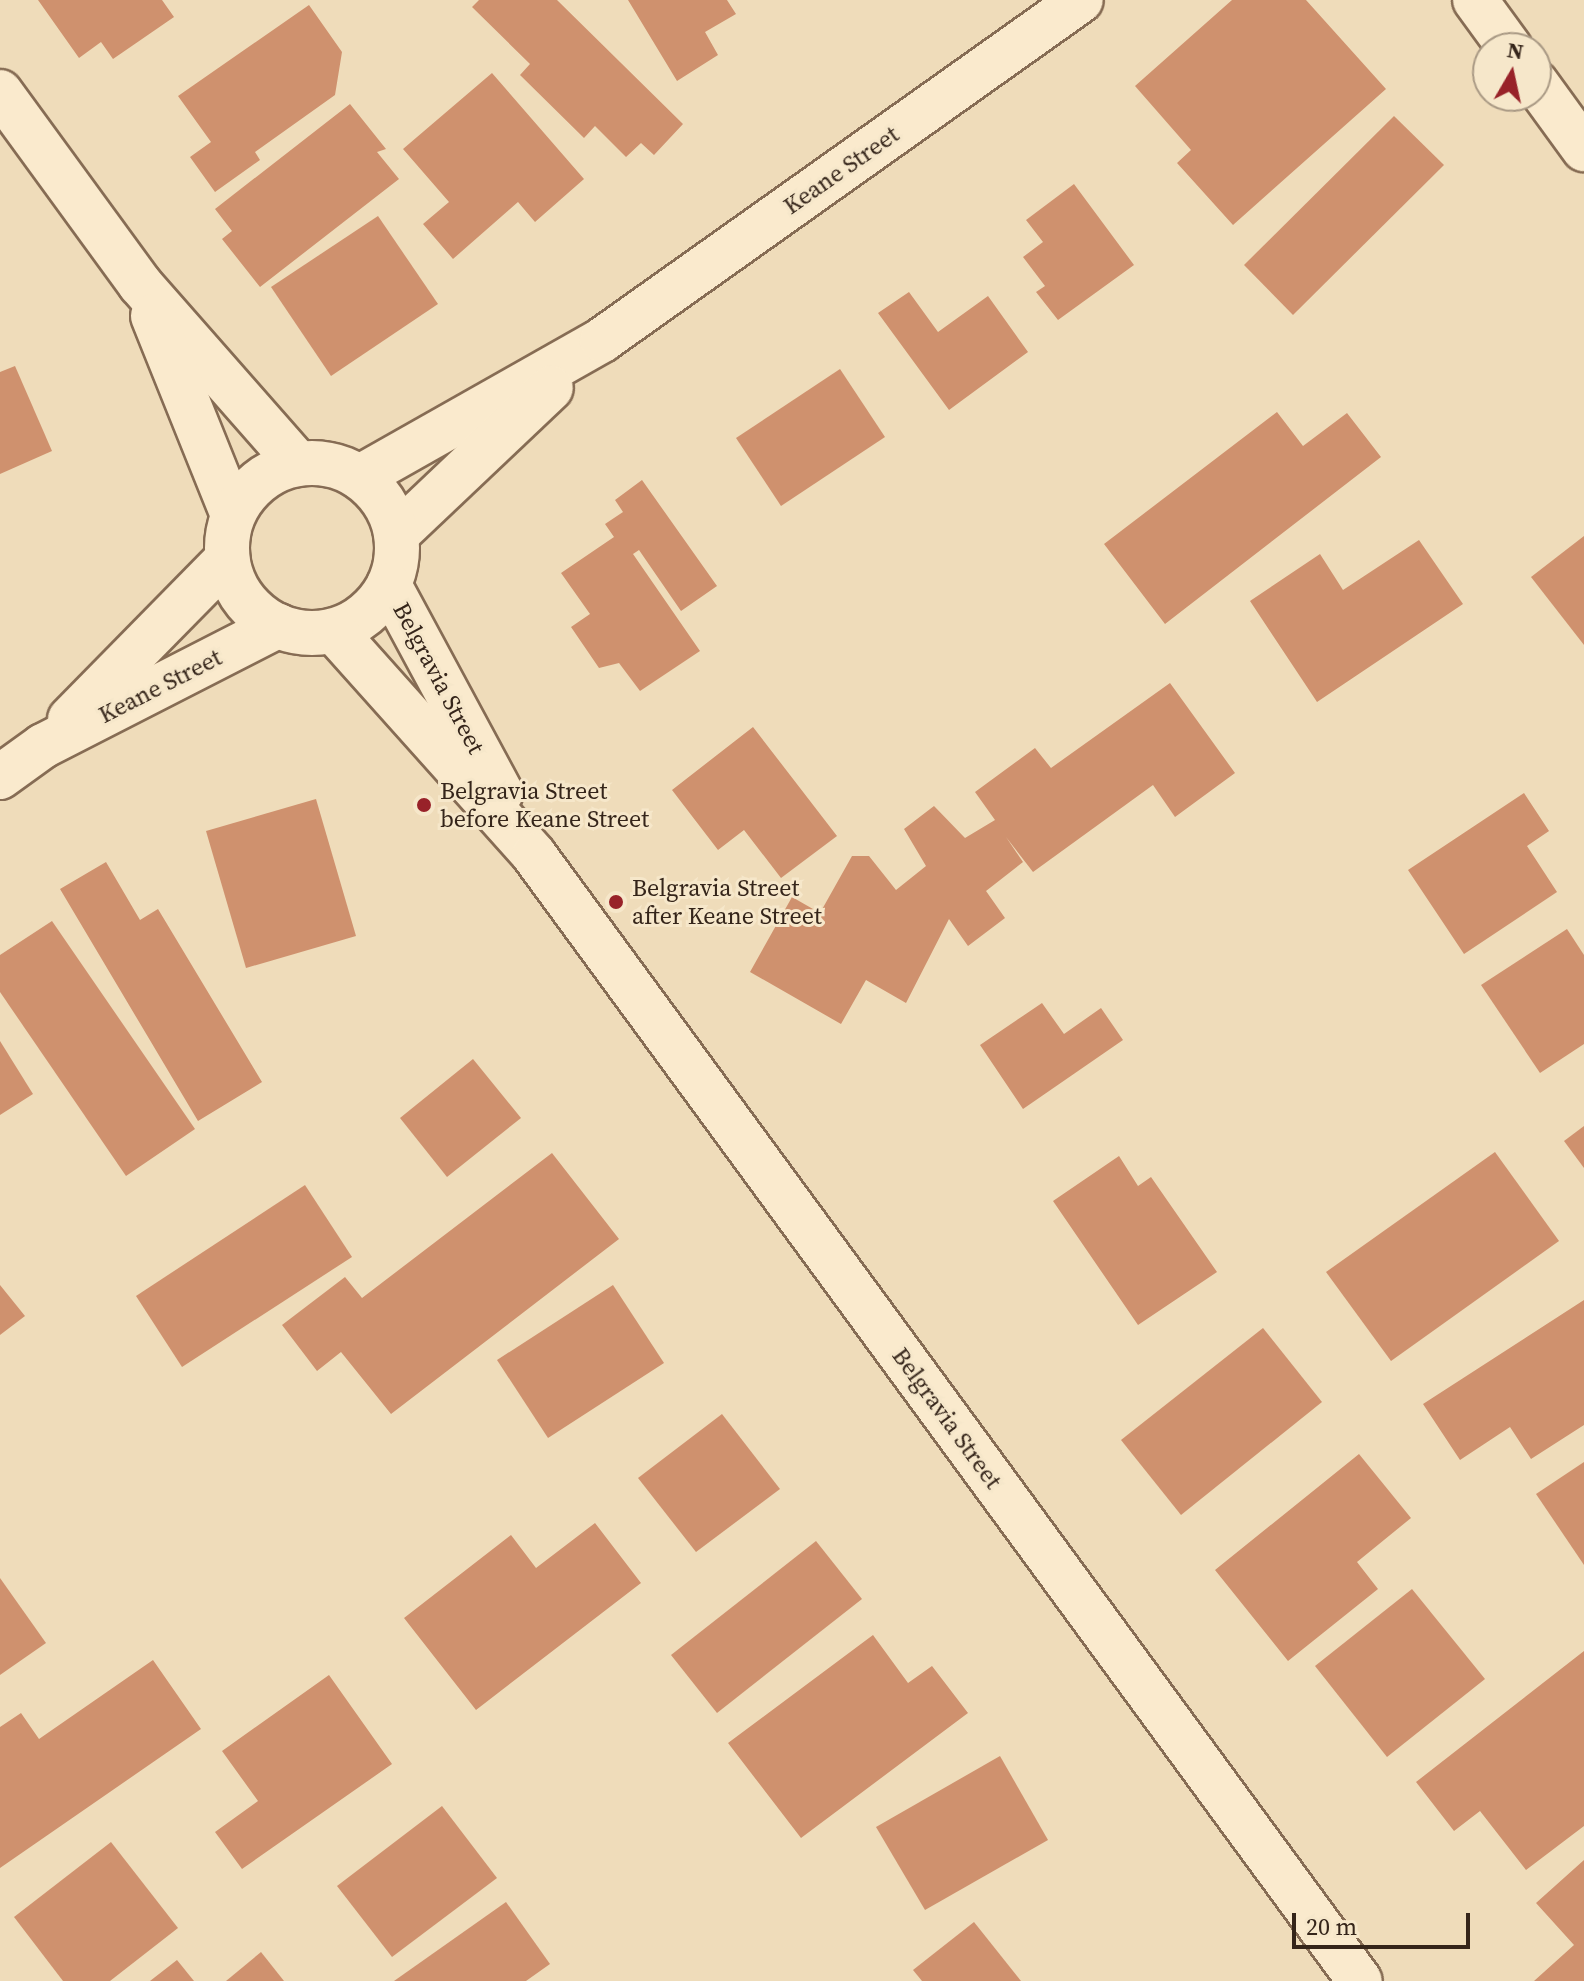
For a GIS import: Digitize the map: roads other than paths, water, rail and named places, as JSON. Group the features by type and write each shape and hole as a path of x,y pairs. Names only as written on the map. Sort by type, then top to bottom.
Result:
{"street":[{"name":"Keane Street","path":"360,477 602,340 1081,0"},
{"path":"1475,0 1498,32"},
{"path":"0,92 140,284 297,463"},
{"path":"1552,105 1584,149"},
{"path":"140,284 233,515"},
{"name":"Keane Street","path":"397,534 602,340"},
{"path":"297,463 340,467 360,477 384,502 397,534 389,585 366,614 334,631 305,633 278,626 244,599 227,559 233,515 258,481 297,463"},
{"name":"Keane Street","path":"43,746 227,559"},
{"name":"Belgravia Street","path":"389,585 534,855"},
{"name":"Keane Street","path":"0,777 43,746 278,626"},
{"name":"Belgravia Street","path":"334,631 534,855 1360,1981"}],"place":[{"name":"Belgravia Street before Keane Street","path":"424,805"},
{"name":"Belgravia Street after Keane Street","path":"616,902"}]}
